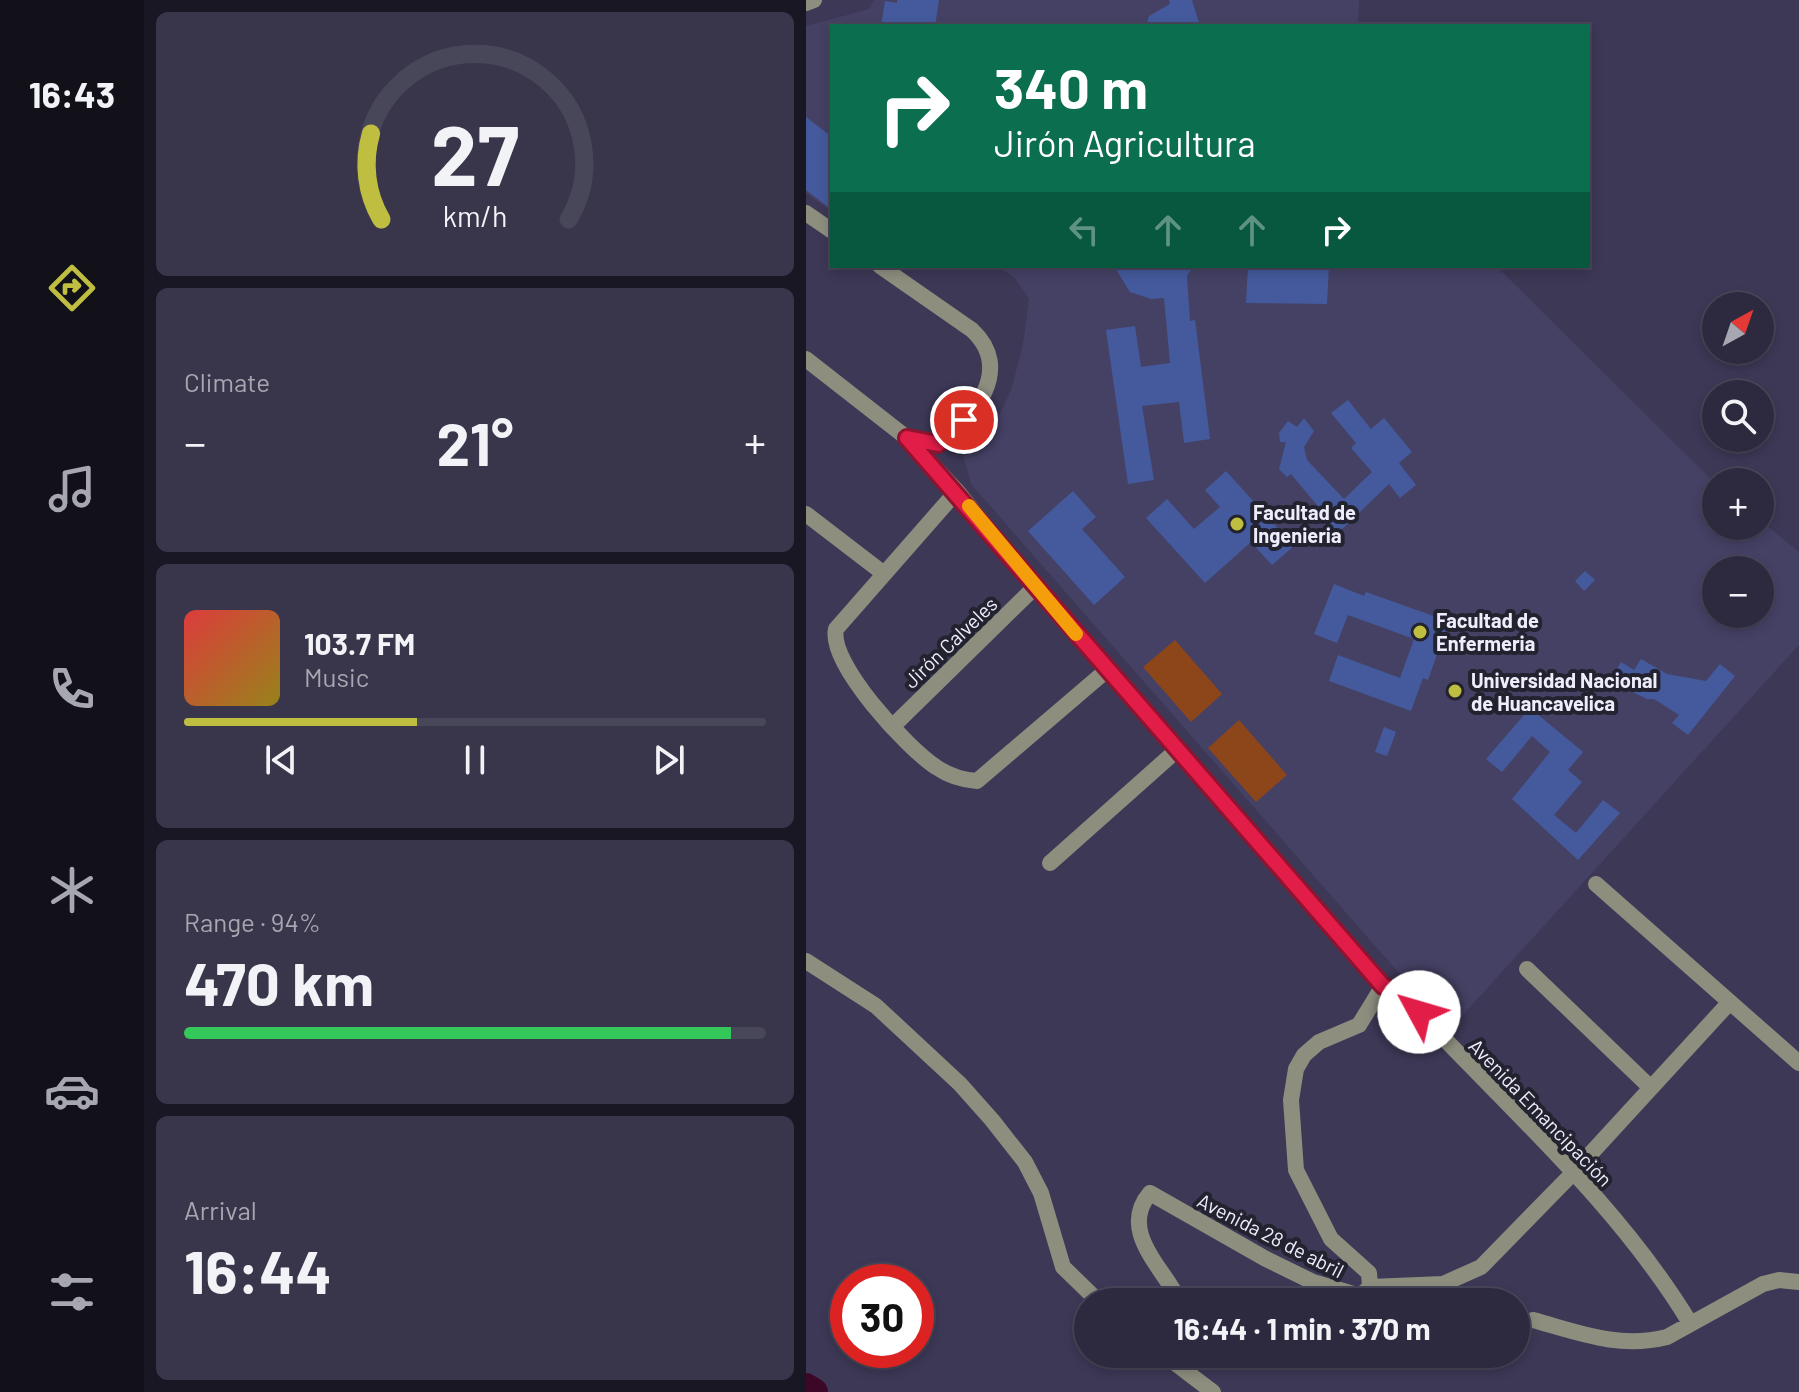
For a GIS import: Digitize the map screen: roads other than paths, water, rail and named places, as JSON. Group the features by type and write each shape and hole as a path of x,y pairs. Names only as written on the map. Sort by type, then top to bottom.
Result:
{"street":[{"path":"806,3 814,0"},
{"path":"806,213 830,230"},
{"path":"883,268 972,330 985,342 993,359 989,380 978,401 950,435 938,444 907,438"},
{"name":"Avenida Emancipación","path":"806,359 907,438 957,491 1035,587 1383,986 1403,995 1627,1234 1690,1323"},
{"path":"957,491 839,621 834,643 846,669 892,727 939,769 963,780 977,781 1107,670"},
{"path":"806,514 883,573"},
{"name":"Jirón Calveles","path":"892,727 1035,587"},
{"path":"1050,863 1177,750"},
{"path":"1596,884 1799,1063"},
{"path":"806,961 876,1006 960,1084 992,1120 1025,1162 1041,1193 1063,1267 1085,1288"},
{"path":"1527,969 1651,1088"},
{"name":"Avenida 28 de abril","path":"1370,1287 1369,1273 1331,1239 1296,1170 1291,1100 1296,1069 1304,1055 1319,1042 1359,1025 1383,986"},
{"path":"1370,1287 1427,1287 1470,1275 1572,1174 1729,1003"},
{"name":"Avenida 28 de abril","path":"1172,1288 1136,1224 1139,1206 1150,1193 1214,1233 1313,1282 1333,1288"},
{"path":"1533,1320 1623,1343 1667,1337 1771,1281 1799,1282"},
{"path":"1183,1368 1213,1392"}],"waterway":[{"path":"806,1387 814,1392"}],"place":[{"name":"Facultad de Ingenieria","path":"1237,524"},
{"name":"Facultad de Enfermeria","path":"1420,632"},
{"name":"Universidad Nacional de Huancavelica","path":"1455,691"}]}
